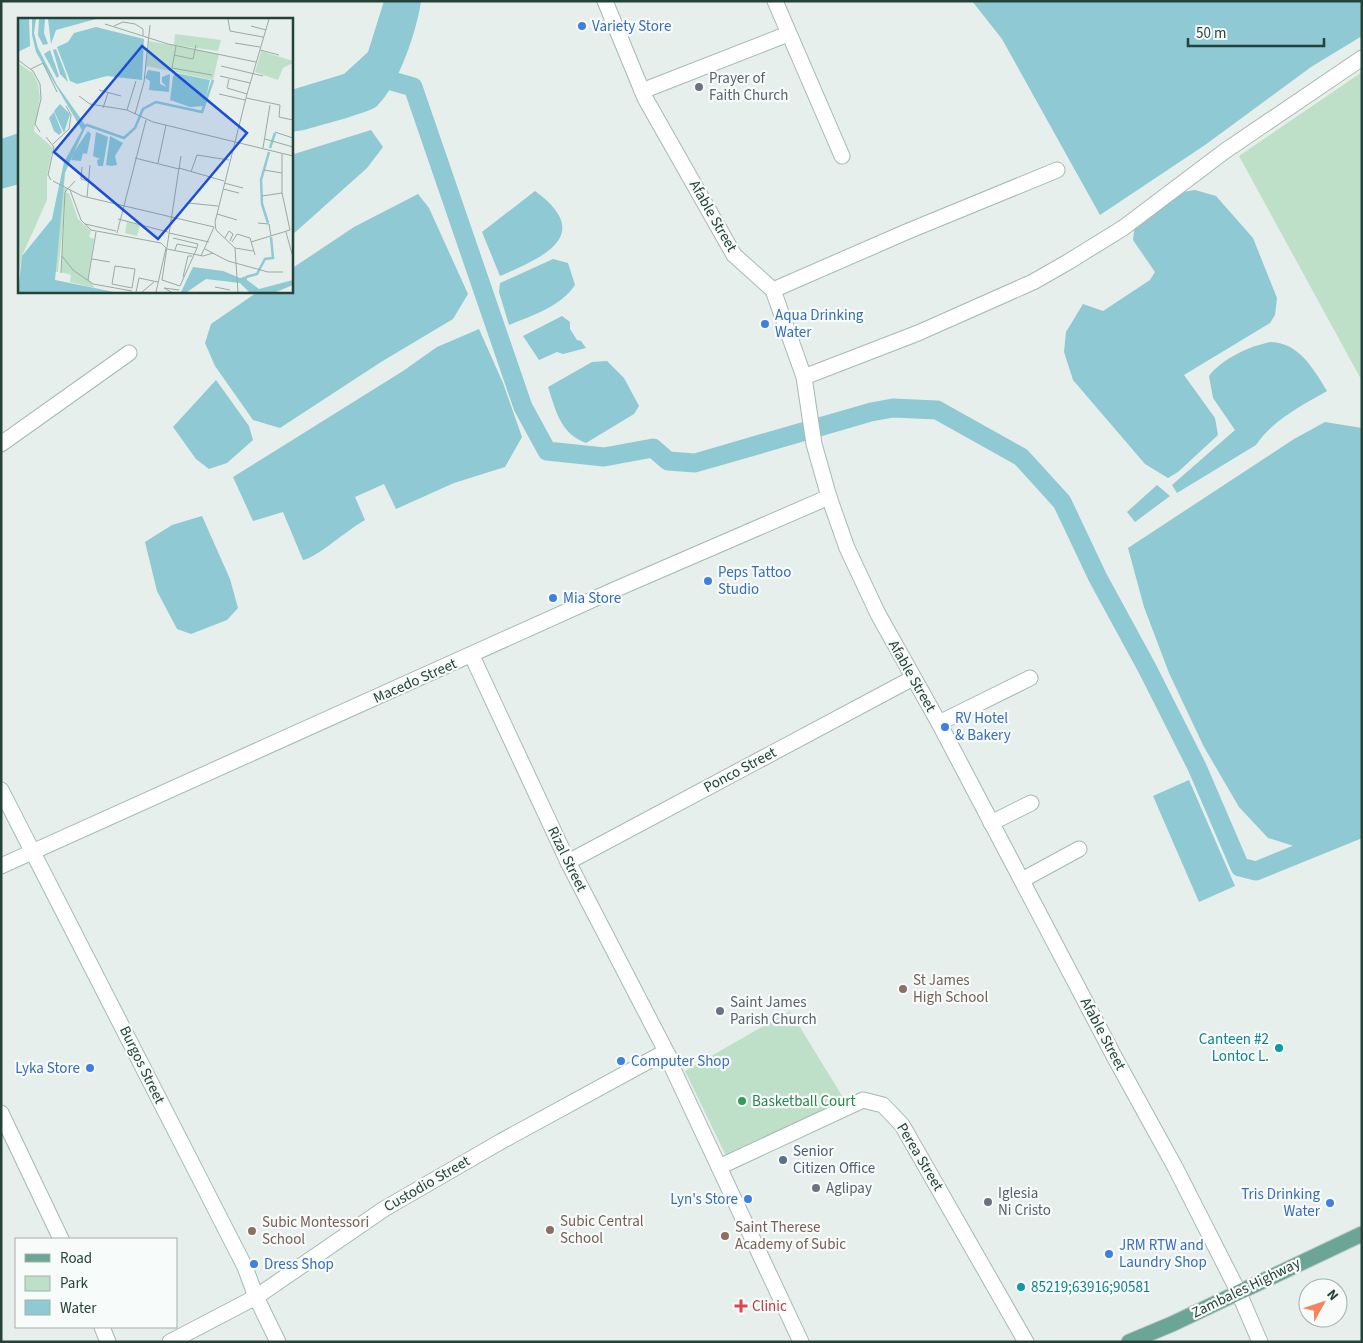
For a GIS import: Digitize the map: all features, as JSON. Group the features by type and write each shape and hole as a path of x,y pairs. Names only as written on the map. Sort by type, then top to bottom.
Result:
{"main road":[{"name":"Zambales Highway","path":"1129,1342 1362,1234"}],"street":[{"name":"Afable Street","path":"605,1 642,91 734,255 773,290 804,378 814,444 829,497 858,572 890,639 939,723 1175,1167 1238,1291 1260,1342"},
{"path":"775,1 842,156"},
{"path":"642,91 788,34"},
{"path":"804,378 918,333 998,298 1033,282 1076,258 1123,228 1225,151 1362,58"},
{"path":"773,290 854,254 1057,170"},
{"path":"1,444 129,353"},
{"name":"Macedo Street","path":"1,866 472,656 614,590 829,497"},
{"name":"Rizal Street","path":"472,656 568,862 668,1056 801,1342"},
{"name":"Ponco Street","path":"568,862 913,678"},
{"path":"939,723 1030,678"},
{"name":"Burgos Street","path":"1,790 34,850 245,1267 256,1297 278,1342"},
{"path":"991,823 1031,803"},
{"path":"1022,880 1079,849"},
{"name":"Custodio Street","path":"170,1342 256,1297 384,1209 500,1142 668,1056"},
{"name":"Perea Street","path":"719,1167 863,1100 883,1105 902,1125 1026,1342"},
{"path":"1,1113 61,1238"},
{"path":"102,1328 108,1342"}],"green space":[{"path":"1362,72 1362,381 1239,156"},
{"path":"790,1011 844,1099 727,1158 685,1071"}],"water":[{"path":"384,1 421,1 411,42 399,72 385,97 377,106 342,119 292,132 292,90 344,74 368,52"},
{"path":"972,1 1362,1 1362,36 1311,67 1205,145 1100,215 1002,39"},
{"path":"371,130 383,147 367,168 292,235 292,155"},
{"path":"18,133 18,184 1,189 1,139"},
{"path":"1195,190 1216,196 1253,238 1277,298 1275,315 1270,323 1184,375 1215,418 1218,435 1178,472 1168,478 1145,464 1073,380 1064,352 1066,332 1083,304 1103,311 1150,280 1155,272 1133,240 1135,224 1177,193"},
{"path":"535,191 553,207 561,220 562,232 556,243 546,252 517,269 500,276 482,232"},
{"path":"418,194 429,208 468,294 453,319 381,362 280,428 253,420 215,366 205,343 211,324 258,292 292,292 292,268 354,227"},
{"path":"553,259 568,263 575,285 569,293 554,305 509,325 499,292 500,283"},
{"path":"562,316 570,322 570,329 577,340 581,341 586,348 563,354 557,352 539,360 523,336"},
{"path":"479,329 503,383 522,437 505,467 454,483 396,509 384,484 355,497 365,520 317,554 303,560 283,512 253,521 233,477 403,371 437,347"},
{"path":"1271,342 1281,343 1290,347 1304,358 1327,391 1279,421 1256,445 1177,493 1172,485 1235,430 1213,398 1209,376 1221,364 1237,354"},
{"path":"607,361 624,378 639,406 634,414 586,443 570,433 560,420 548,387 592,362"},
{"path":"216,380 249,426 253,440 227,463 209,469 196,459 173,427"},
{"path":"1325,422 1362,428 1362,821 1297,847 1268,838 1239,807 1204,747 1169,673 1144,607 1128,548 1294,439"},
{"path":"1157,485 1170,496 1135,522 1127,512"},
{"path":"202,516 230,579 238,608 227,620 191,634 177,629 157,591 145,542 172,525"},
{"path":"1189,780 1235,886 1199,902 1153,796"}],"waterway":[{"path":"378,77 413,87 523,407 547,451 604,457 653,448 668,461 695,463 871,412 893,408 937,410 1021,457 1062,502 1098,578 1147,668 1197,767 1240,867 1256,871 1362,828"}],"place":[{"name":"Variety Store","path":"582,26"},
{"name":"Prayer of Faith Church","path":"699,87"},
{"name":"Aqua Drinking Water","path":"765,324"},
{"name":"Peps Tattoo Studio","path":"708,581"},
{"name":"Mia Store","path":"553,598"},
{"name":"RV Hotel & Bakery","path":"945,727"},
{"name":"St James High School","path":"903,989"},
{"name":"Saint James Parish Church","path":"720,1011"},
{"name":"Canteen #2 Lontoc L.","path":"1279,1048"},
{"name":"Computer Shop","path":"621,1061"},
{"name":"Lyka Store","path":"90,1068"},
{"name":"Basketball Court","path":"742,1101"},
{"name":"Senior Citizen Office","path":"783,1160"},
{"name":"Aglipay","path":"816,1188"},
{"name":"Lyn's Store","path":"748,1199"},
{"name":"Iglesia Ni Cristo","path":"988,1202"},
{"name":"Tris Drinking Water","path":"1330,1203"},
{"name":"Subic Central School","path":"550,1230"},
{"name":"Subic Montessori School","path":"252,1231"},
{"name":"Saint Therese Academy of Subic","path":"725,1236"},
{"name":"JRM RTW and Laundry Shop","path":"1109,1254"},
{"name":"Dress Shop","path":"254,1264"},
{"name":"85219;63916;90581","path":"1021,1287"},
{"name":"Clinic","path":"741,1306"}]}
